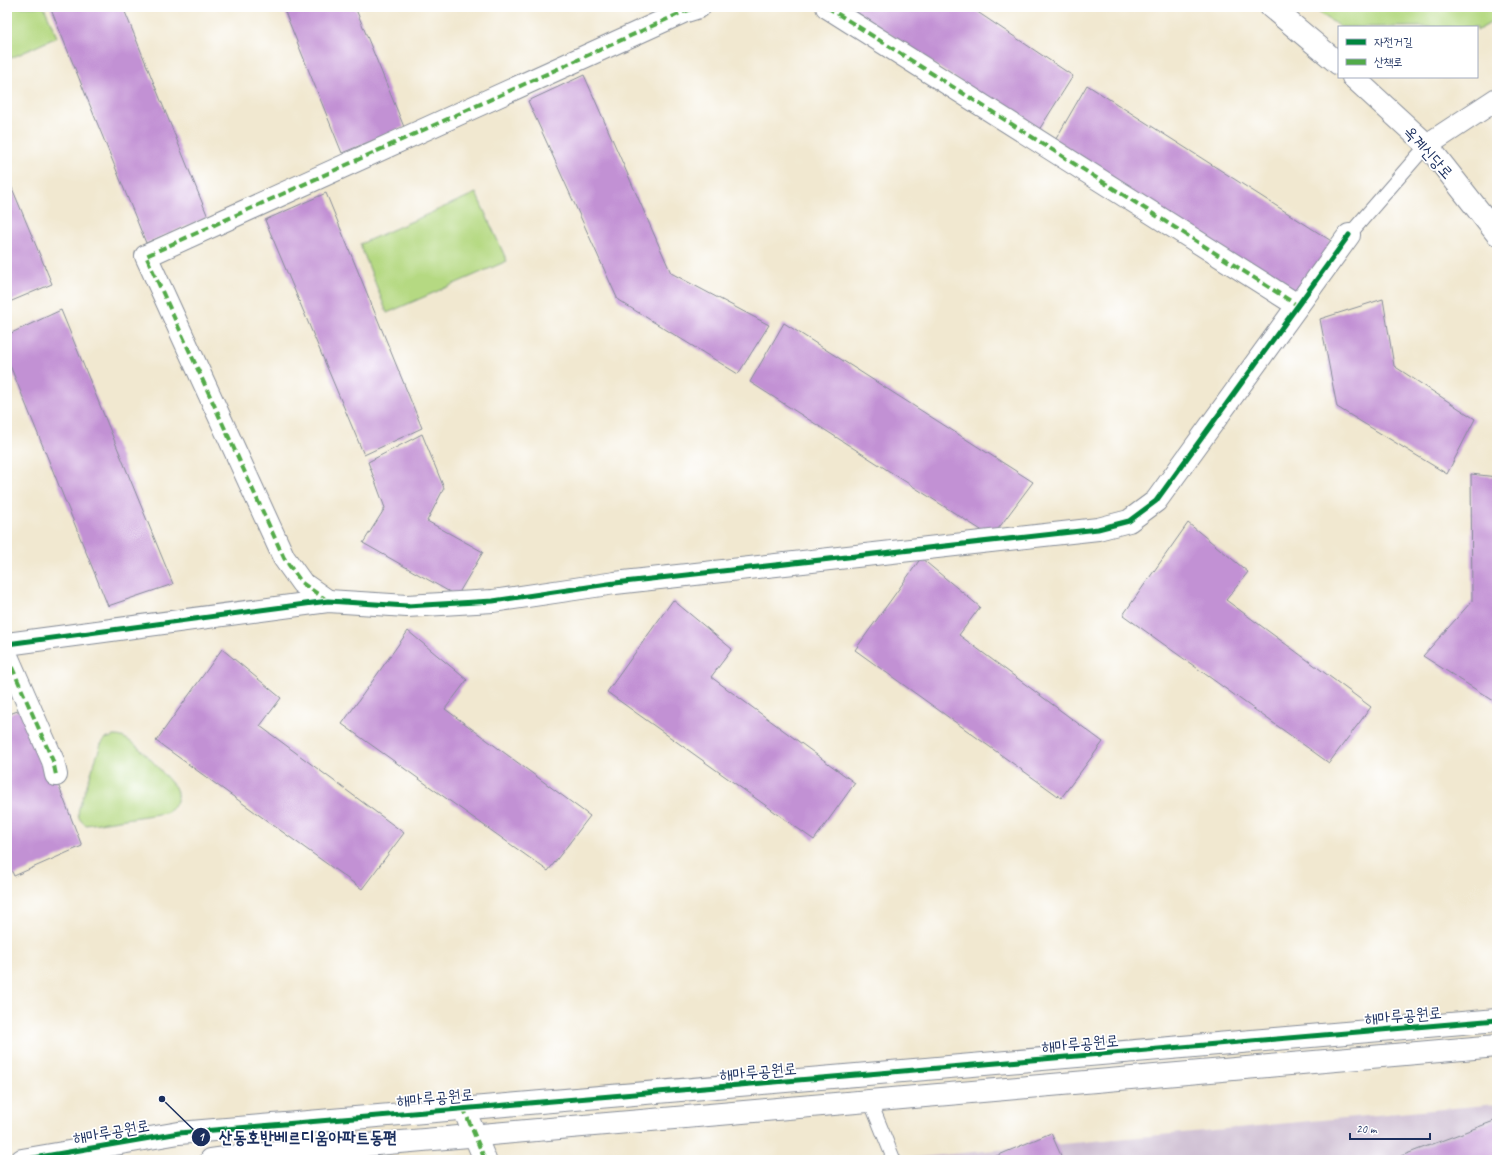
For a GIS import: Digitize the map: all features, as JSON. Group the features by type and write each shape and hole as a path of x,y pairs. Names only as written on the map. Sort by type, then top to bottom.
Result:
{"street":[{"path":"328,601 302,583 284,558 146,256 669,19 699,7"},
{"path":"827,7 1297,305"},
{"path":"1271,7 1338,63"},
{"name":"옥계신당로","path":"1354,78 1426,145 1497,234"},
{"path":"1426,145 1497,99"},
{"path":"7,644 328,601 407,606 493,601 615,583 1098,529 1129,521 1156,501 1349,235"},
{"path":"7,656 53,761 56,775"},
{"name":"해마루공원로","path":"22,1160 179,1133 463,1107 773,1083 1497,1020"},
{"path":"211,1160 870,1100 1497,1046"},
{"path":"463,1107 485,1160"}],"lane":[{"path":"1349,235 1426,145"},
{"path":"870,1100 894,1160"}],"shaded area":[{"path":"1497,1104 1497,1160 887,1160"}],"green space":[{"path":"7,7 44,7 57,37 7,60"},
{"path":"1311,7 1497,7 1497,19 1478,30 1478,26 1339,26"},
{"path":"476,193 507,261 387,313 360,244"},
{"path":"115,736 123,737 148,756 175,787 177,795 176,803 172,809 165,813 86,825 79,818 79,808 101,744 105,739"}],"building":[{"path":"50,7 123,7 208,217 146,243"},
{"path":"283,7 355,7 404,127 342,153"},
{"path":"849,7 970,7 1073,76 1037,133"},
{"path":"584,75 671,273 769,325 738,374 618,300 528,101"},
{"path":"1087,85 1336,244 1295,300 1053,144"},
{"path":"7,176 52,284 7,303"},
{"path":"326,193 422,428 364,455 265,220"},
{"path":"1383,299 1394,366 1475,419 1447,474 1337,407 1320,319"},
{"path":"61,310 173,584 108,606 7,358 7,335"},
{"path":"784,323 1033,482 992,537 750,382"},
{"path":"422,434 444,488 427,521 483,552 457,596 363,543 385,508 368,462"},
{"path":"1471,474 1497,477 1497,644 1495,646 1497,647 1497,703 1423,656 1472,601"},
{"path":"1188,523 1248,572 1226,600 1371,707 1329,763 1123,615"},
{"path":"921,558 980,607 959,635 1103,742 1061,798 855,650"},
{"path":"673,600 732,649 711,677 855,783 814,840 607,692"},
{"path":"408,631 467,680 445,709 590,816 548,871 342,724"},
{"path":"222,649 281,698 260,726 404,833 362,889 156,741"},
{"path":"28,707 82,846 14,876 7,861 7,715"},
{"path":"1494,1121 1495,1125 1497,1125 1497,1160 1402,1160 1401,1156"},
{"path":"1051,1133 1063,1160 987,1160"}],"marked path":[{"path":"328,601 302,583 284,558 146,256 683,12 699,7"},
{"path":"827,7 1297,305"},
{"path":"7,656 53,761 56,775"},
{"path":"463,1107 485,1160"}],"cycle path":[{"path":"7,644 328,601 407,606 493,601 615,583 1098,529 1129,521 1156,501 1349,235"},
{"path":"22,1160 179,1133 1497,1020"}],"place":[{"name":"산동호반베르디움아파트동편","path":"162,1099"}]}
